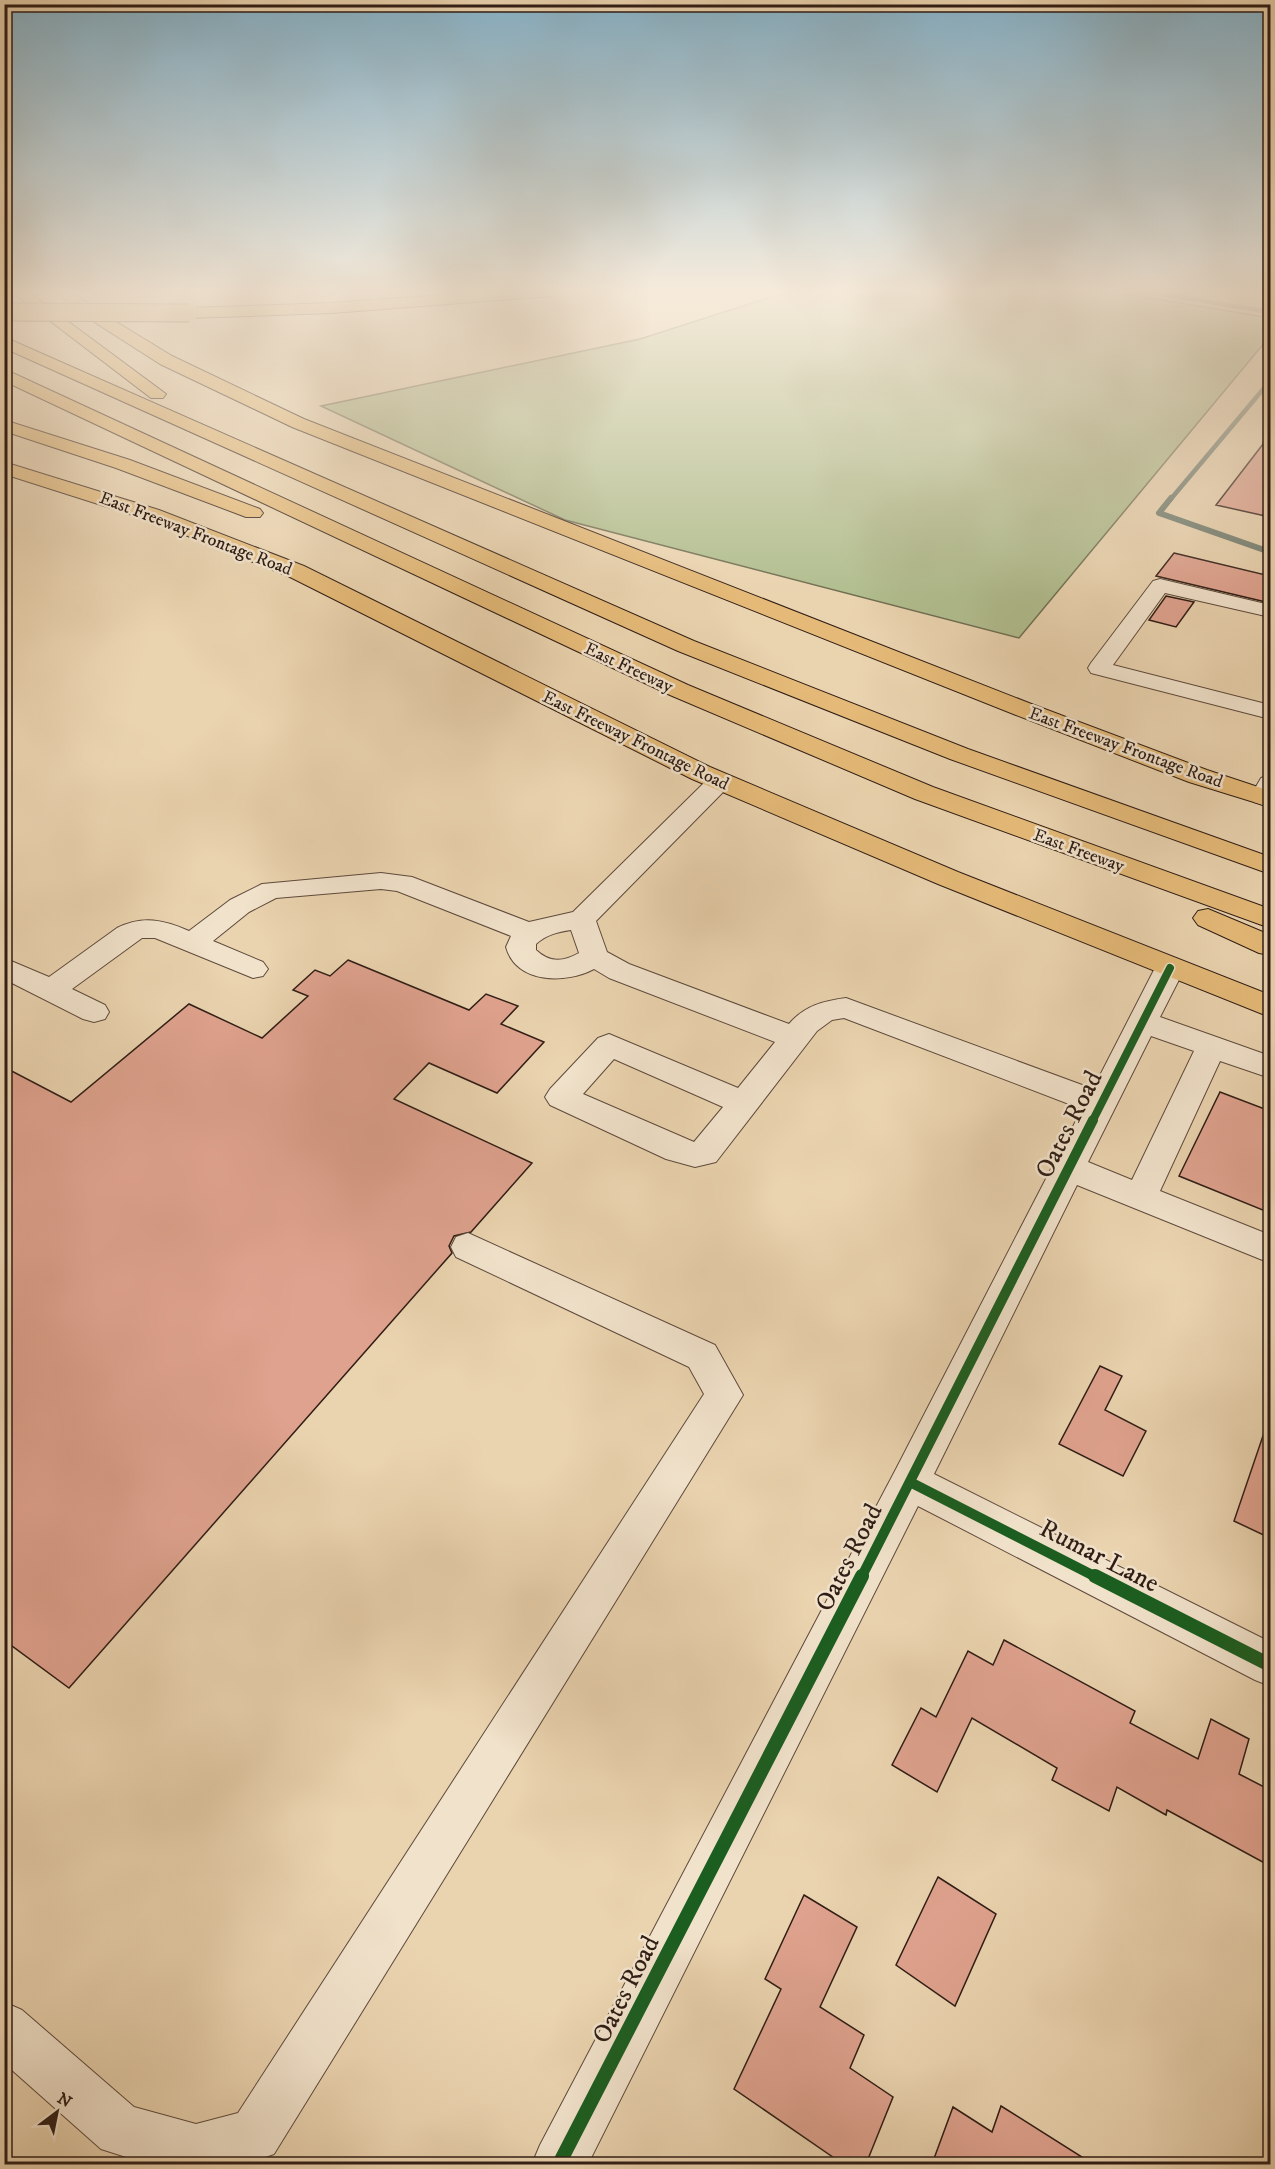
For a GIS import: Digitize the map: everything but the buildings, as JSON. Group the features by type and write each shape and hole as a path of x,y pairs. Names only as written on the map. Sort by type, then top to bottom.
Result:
{"main road":[{"name":"East Freeway","path":"43,392 680,690 924,793 1270,919"},
{"name":"East Freeway","path":"117,392 628,621 749,672 1048,788 1266,865"},
{"path":"155,392 238,442 327,486"},
{"name":"East Freeway Frontage Road","path":"234,392 298,423 1025,710 1198,776 1268,793"},
{"path":"4,426 123,464 471,594"},
{"name":"East Freeway Frontage Road","path":"4,468 55,481 155,513 286,567 720,781 948,879 1270,1006"},
{"path":"924,793 1270,946"}],"street":[{"path":"1270,611 1160,585 1099,668 1270,712"},
{"path":"595,957 566,970 540,969 527,961 521,950 523,941 531,933 547,926 581,920 720,781"},
{"path":"192,943 248,900 262,893 272,890 381,881 402,883 531,933"},
{"path":"581,920 595,957 619,971 795,1038"},
{"path":"51,990 136,928 148,927 162,930 253,969"},
{"path":"4,967 94,1012"},
{"name":"Oates Road","path":"559,2164 910,1482 1170,968"},
{"path":"744,1103 609,1045 561,1097 678,1150 695,1155 704,1153 744,1103 810,1018 825,1010 846,1008 1101,1104"},
{"path":"1143,1022 1270,1067"},
{"path":"1140,1197 1212,1046"},
{"path":"1069,1168 1270,1250"},
{"path":"4,2028 120,2130 196,2151 255,2135 724,1395 702,1356 468,1247"},
{"name":"Rumar Lane","path":"910,1482 1270,1665"}],"green space":[{"path":"387,392 1223,392 1019,638 565,520 321,406"}],"waterway":[{"path":"1170,500 1261,392"},
{"path":"1171,498 1159,513 1270,552"}],"cycle path":[{"path":"559,2164 910,1482 1170,968"},
{"path":"910,1482 1270,1665"}]}
